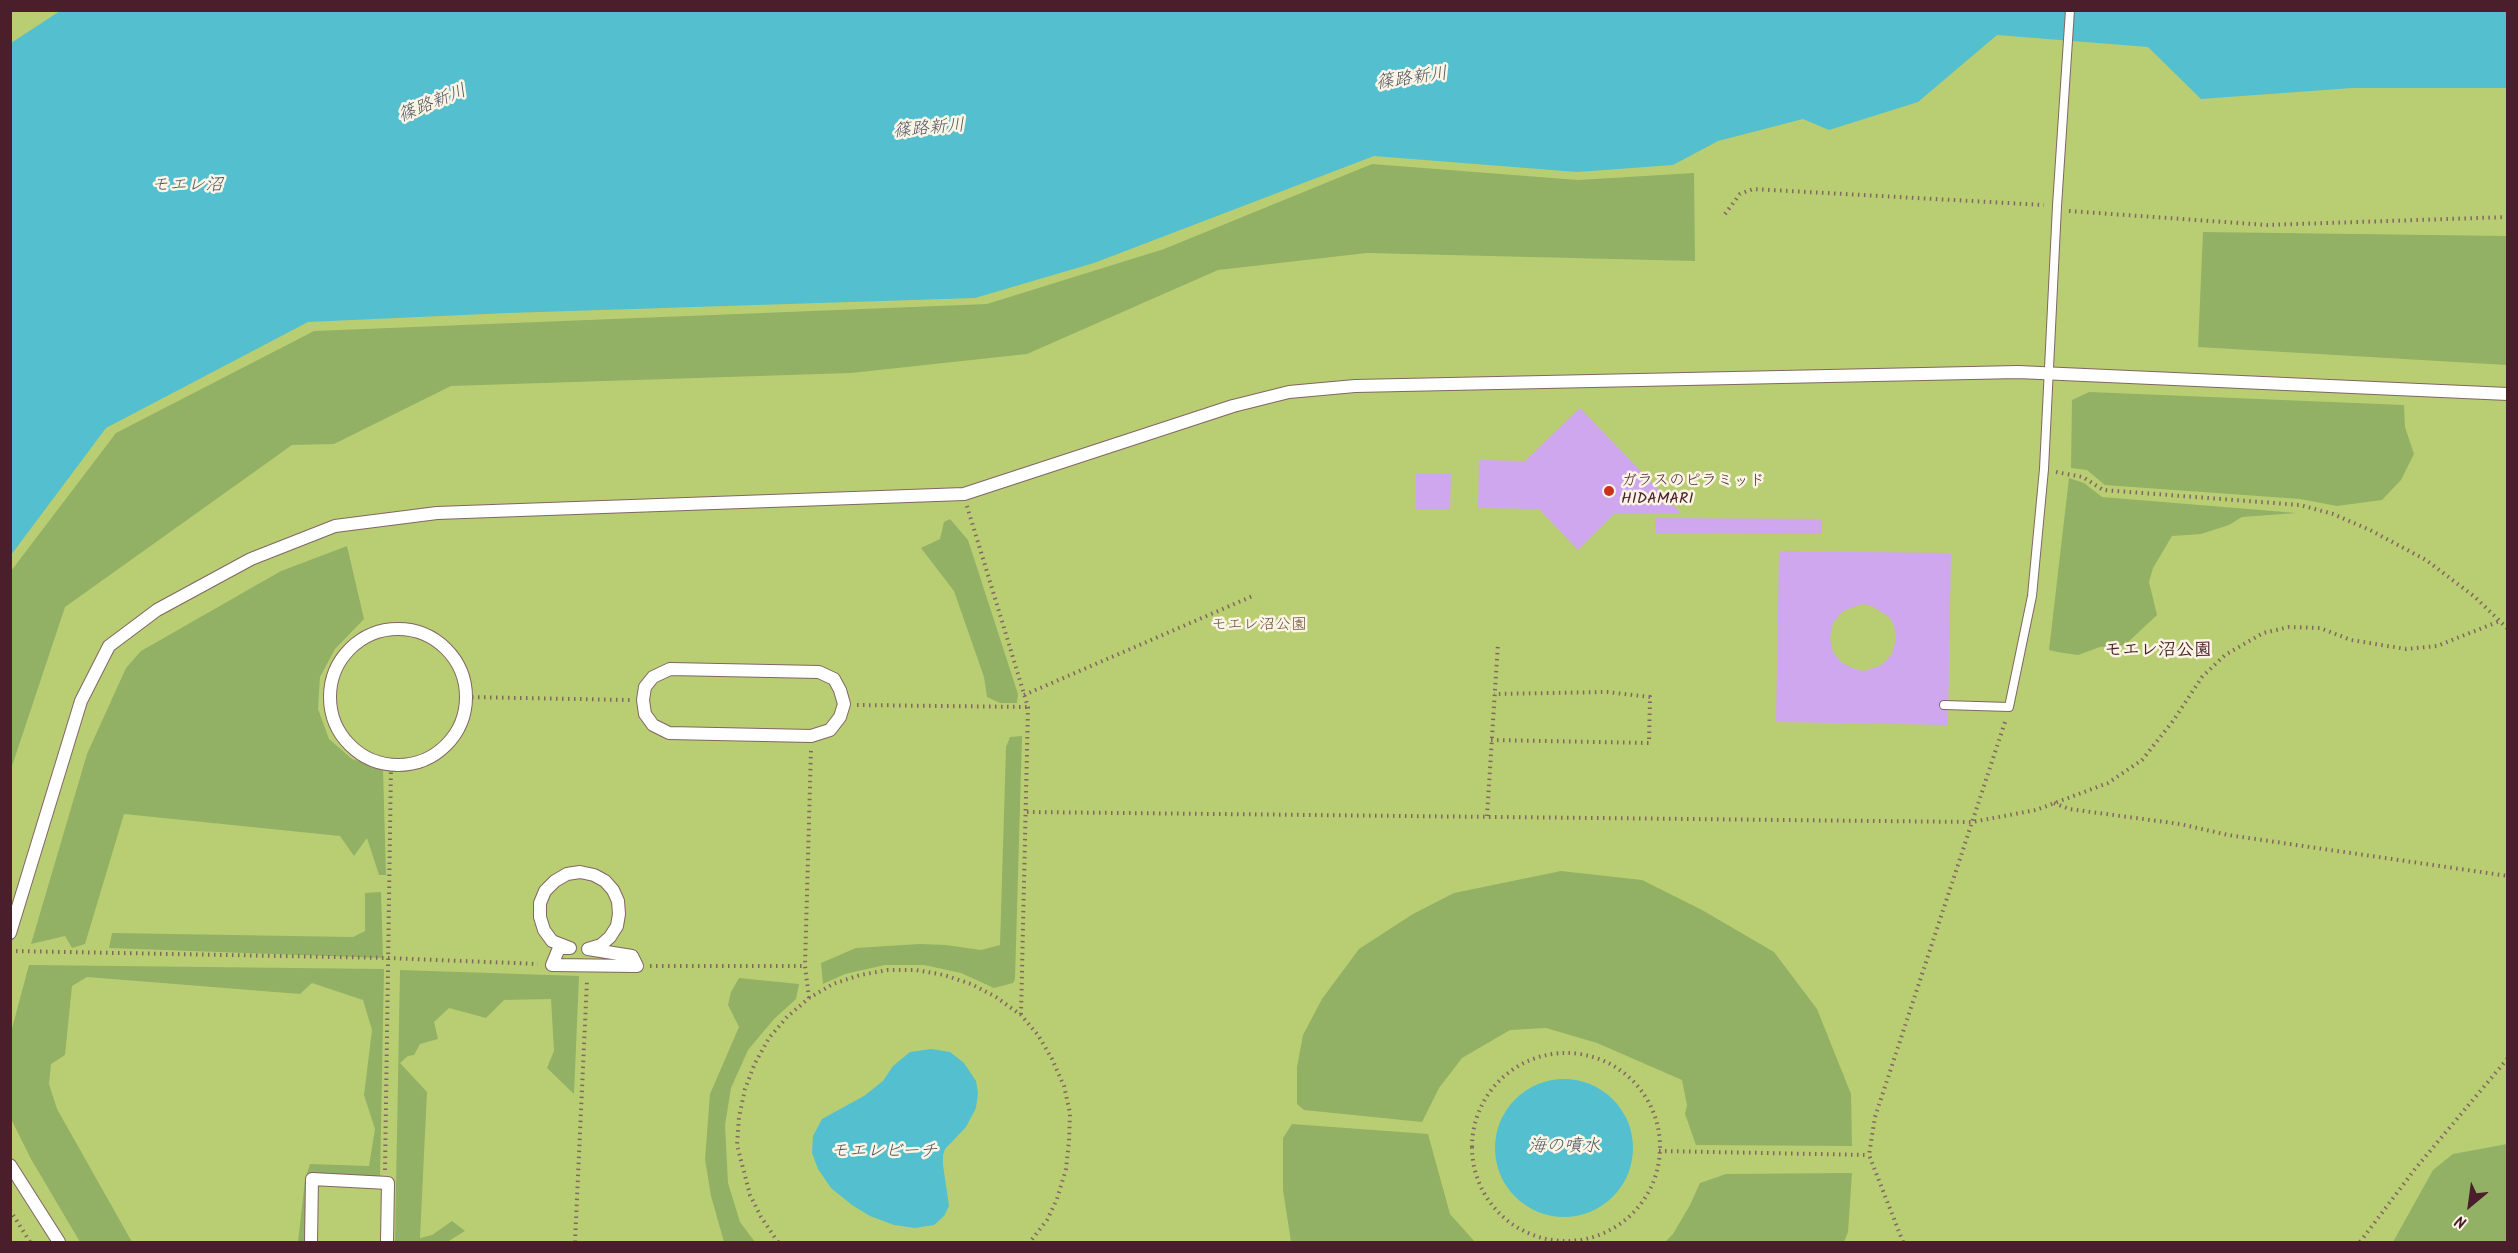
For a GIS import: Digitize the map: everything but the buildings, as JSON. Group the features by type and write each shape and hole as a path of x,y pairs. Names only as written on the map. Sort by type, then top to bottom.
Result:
{"street":[{"path":"10,933 81,701 109,645 157,610 251,559 335,526 437,513 964,494 1233,406 1289,392 1355,386 2048,373 2508,394"},
{"path":"387,630 406,630 425,635 442,646 455,660 463,678 466,697 459,725 443,748 427,759 408,764 391,765 366,758 350,745 337,728 330,708 330,686 337,666 350,649 367,637 387,630"},
{"path":"670,669 808,671 819,672 834,679 844,704 840,717 830,730 811,736 669,733 653,725 645,714 643,700 645,687 653,676 670,669"},
{"path":"580,872 594,874 613,890 618,902 617,926 601,945 588,949 632,956 637,966 552,965 559,948 570,948 552,941 544,930 540,917 540,903 545,891 555,880 567,874 580,872"},
{"path":"10,1165 59,1242"},
{"path":"311,1242 312,1179 388,1183 387,1242"}],"lane":[{"path":"1944,705 2009,707 2032,597 2044,469 2070,10"}],"path":[{"path":"1725,214 1740,194 1753,189 2057,208 2267,225 2508,217"},
{"path":"2044,469 2083,477 2103,490 2300,505 2333,514 2370,530 2427,560 2475,597 2508,629"},
{"path":"964,494 1028,707 1021,1015"},
{"path":"1024,694 1255,595"},
{"path":"1027,812 1972,822 2015,815 2108,783 2142,760 2173,721 2202,677 2225,655 2263,633 2289,627 2320,628 2351,640 2406,649 2437,646 2500,621"},
{"path":"1487,816 1498,643"},
{"path":"1491,740 1649,743 1650,697 1607,692 1494,694"},
{"path":"466,697 643,700"},
{"path":"844,704 1028,707"},
{"path":"1903,1242 1869,1155 1875,1117 2009,707"},
{"path":"809,998 805,966 811,736"},
{"path":"385,1183 391,765"},
{"path":"2054,803 2069,809 2180,824 2228,835 2508,876"},
{"path":"10,951 388,958 552,965"},
{"path":"575,1242 588,966"},
{"path":"637,966 805,966"},
{"path":"778,1242 760,1217 742,1172 737,1144 739,1117 745,1089 755,1063 769,1038 787,1017 809,998 833,984 860,975 888,970 916,970 944,975 971,984 996,997 1021,1015 1038,1035 1064,1086 1071,1113 1066,1169 1057,1199 1047,1220 1030,1242"},
{"path":"1555,1052 1572,1053 1594,1056 1615,1066 1630,1077 1643,1093 1653,1111 1659,1151 1649,1188 1640,1205 1627,1219 1612,1230 1594,1237 1559,1241 1522,1232 1507,1222 1493,1206 1480,1186 1474,1165 1473,1126 1481,1106 1493,1089 1521,1065 1555,1052"},
{"path":"2360,1242 2415,1169 2508,1058"},
{"path":"1659,1151 1869,1155"},
{"path":"10,1210 30,1242"}],"green space":[{"name":"モエレ沼公園","path":"10,11 2507,11 2507,1242 11,1242"},
{"path":"1372,164 1578,180 1694,173 1695,261 1367,253 1218,270 1027,354 851,373 451,386 334,444 292,445 65,607 11,769 11,571 116,433 314,331 987,304 1164,249"},
{"path":"2203,232 2507,236 2507,365 2198,347"},
{"path":"2089,392 2404,405 2405,427 2414,454 2401,480 2382,500 2337,506 2300,499 2105,485 2087,470 2071,468 2072,400"},
{"path":"2069,478 2084,483 2102,497 2297,513 2242,517 2229,525 2201,534 2172,536 2153,568 2149,582 2157,615 2125,645 2100,647 2078,655 2057,652 2049,650"},
{"path":"950,519 968,540 1018,694 1017,703 1000,703 987,697 984,677 954,591 921,548 940,539 944,522"},
{"path":"347,546 364,619 335,649 320,677 318,709 329,739 352,759 383,769 386,875 379,875 367,838 354,856 340,836 124,814 85,944 72,948 65,936 31,944 87,754 126,668 141,651 281,571"},
{"path":"1022,736 1015,979 1013,983 994,988 961,973 924,965 885,965 845,974 823,984 821,963 856,948 919,944 981,950 1000,945 1006,747 1010,737"},
{"path":"1561,871 1642,880 1702,910 1774,952 1817,1009 1851,1094 1852,1146 1696,1145 1685,1114 1687,1105 1682,1080 1597,1043 1546,1028 1510,1030 1462,1058 1439,1088 1422,1122 1304,1110 1297,1104 1297,1067 1303,1035 1322,999 1359,949 1413,914 1454,893"},
{"path":"381,892 383,958 109,948 112,933 353,937 365,931 365,893"},
{"path":"29,965 384,969 380,1179 309,1176 306,1242 298,1242 305,1180 310,1164 369,1166 375,1129 364,1095 372,1030 363,1000 312,983 300,994 87,977 72,986 65,1055 51,1064 49,1084 57,1109 132,1242 80,1242 31,1159 11,1119 11,1032"},
{"path":"400,970 579,976 574,1094 547,1068 554,1051 551,999 504,1000 486,1018 449,1008 434,1022 438,1039 420,1044 414,1055 408,1056 400,1063 427,1092 420,1238 432,1235 452,1221 465,1231 447,1242 395,1242"},
{"path":"739,978 799,984 796,999 774,1019 748,1050 731,1088 725,1125 728,1183 740,1222 755,1242 724,1242 711,1196 705,1159 710,1094 739,1027 728,1005 731,992"},
{"path":"1292,1124 1428,1134 1450,1214 1475,1242 1291,1242 1283,1190 1283,1138"},
{"path":"2507,1144 2507,1242 2393,1242 2433,1170 2453,1154"},
{"path":"1852,1173 1848,1232 1844,1242 1665,1242 1673,1234 1700,1183 1726,1174"}],"water":[{"name":"モエレ沼","path":"60,11 2507,11 2507,88 2352,88 2201,99 2148,47 1997,35 1918,102 1829,130 1803,119 1718,141 1673,165 1577,172 1374,156 1094,263 975,298 508,313 308,322 106,428 11,555 11,43"},
{"name":"モエレビーチ","path":"931,1049 950,1052 964,1063 976,1081 978,1093 976,1108 966,1127 945,1149 943,1155 949,1206 944,1216 934,1225 915,1228 894,1225 870,1216 831,1188 818,1169 812,1153 813,1136 822,1119 864,1096 883,1081 893,1066 910,1052"},
{"name":"海の噴水","path":"1564,1079 1590,1084 1613,1099 1628,1122 1633,1148 1628,1174 1613,1197 1590,1212 1564,1217 1538,1212 1515,1197 1500,1174 1495,1148 1500,1122 1515,1099 1538,1084"}],"place":[{"name":"ガラスのピラミッド HIDAMARI","path":"1609,491"}],"district":[{"name":"モエレ沼公園","path":"2158,652"}],"water label":[{"name":"篠路新川","path":"1412,80"},
{"name":"篠路新川","path":"433,105"},
{"name":"篠路新川","path":"929,130"}]}
